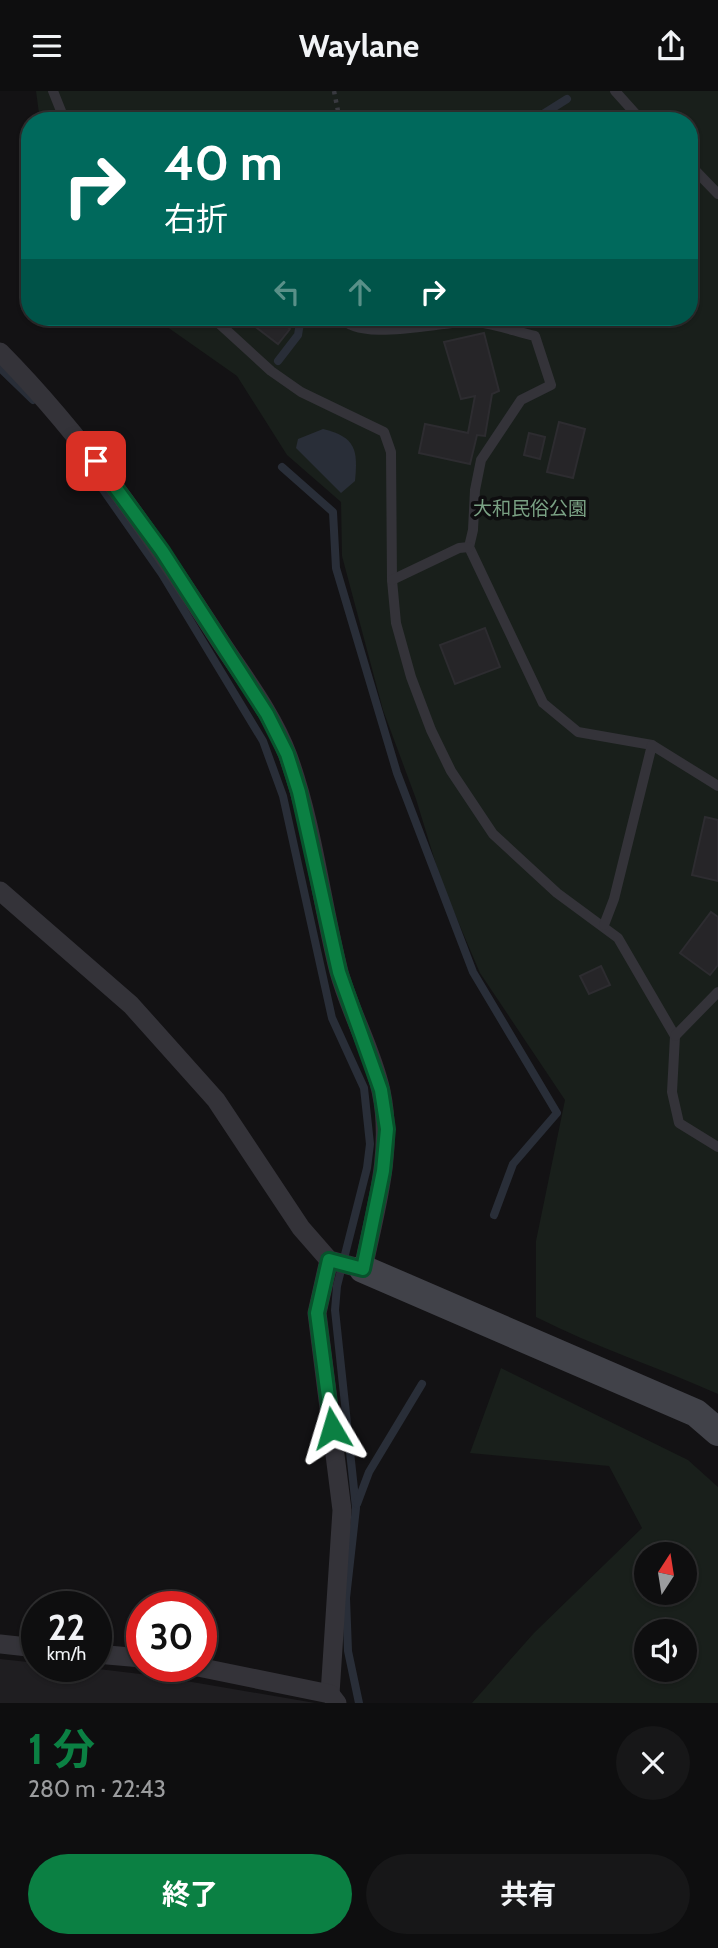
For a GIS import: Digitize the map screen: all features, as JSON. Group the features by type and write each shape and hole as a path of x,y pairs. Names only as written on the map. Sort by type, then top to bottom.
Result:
{"street":[{"path":"0,352 69,426 162,551 267,714 287,754 299,792 339,972 381,1090 387,1129 383,1171 363,1269"},
{"path":"0,891 131,1005 216,1100 301,1228 329,1260 363,1269 696,1413 718,1432"},
{"path":"217,1671 333,1698 342,1510 317,1313 329,1260"},
{"path":"0,1644 21,1646"}],"lane":[{"path":"53,91 61,112"},
{"path":"615,91 634,112"},
{"path":"698,173 718,194"},
{"path":"222,326 271,371 301,392 384,432 391,452 392,580 396,623 411,677 452,771 493,834 557,893 604,925 618,939 675,1036 672,1092 679,1123 718,1147"},
{"path":"356,326 377,329 420,326"},
{"path":"494,326 535,336 551,385 520,400 481,460 469,547 543,703 578,731 652,745 718,786"},
{"path":"392,580 459,548 469,547"},
{"path":"604,925 614,899 652,745"},
{"path":"675,1036 718,992"}],"path":[{"path":"334,91 338,112"}],"shaded area":[{"path":"323,429 342,436 355,453 355,481 341,493 296,448 298,439"},
{"path":"0,1659 21,1661 21,1682 112,1682 112,1671 126,1672 126,1682 192,1682 315,1703 0,1703"}],"green space":[{"name":"大和民俗公園","path":"36,91 718,91 718,1394 536,1317 536,1241 565,1100 480,973 442,884 416,799 383,710 342,556 341,502 287,455 237,376 166,326 698,326 698,112 39,112"},
{"path":"501,1368 688,1460 718,1487 718,1703 472,1703 534,1633 642,1528 609,1466 470,1453"}],"building":[{"path":"254,326 286,326 290,329 278,344"},
{"path":"484,333 499,391 492,394 485,436 477,435 470,464 419,453 425,424 468,433 475,396 461,399 444,342"},
{"path":"559,422 585,429 573,478 547,472"},
{"path":"529,433 545,437 540,459 524,455"},
{"path":"485,628 500,667 455,684 440,645"},
{"path":"705,817 718,820 718,881 692,875"},
{"path":"711,912 718,917 718,965 710,975 680,953"},
{"path":"601,966 610,985 589,994 580,976"}],"waterway":[{"path":"546,112 567,99"},
{"path":"278,361 298,335 300,326"},
{"path":"0,368 33,400"},
{"path":"83,461 162,574 263,741 283,796 332,1018 364,1088 370,1144 367,1168 337,1286 335,1310 356,1508 346,1598 348,1651 359,1703"},
{"path":"282,467 333,512 336,568 397,773 473,972 557,1113 513,1164 494,1215"},
{"path":"357,1504 369,1472 422,1384"}],"route":[{"path":"96,461 162,551 267,714 287,754 299,792 339,972 381,1090 387,1129 383,1171 363,1269 329,1260 317,1313 332,1428"}]}
